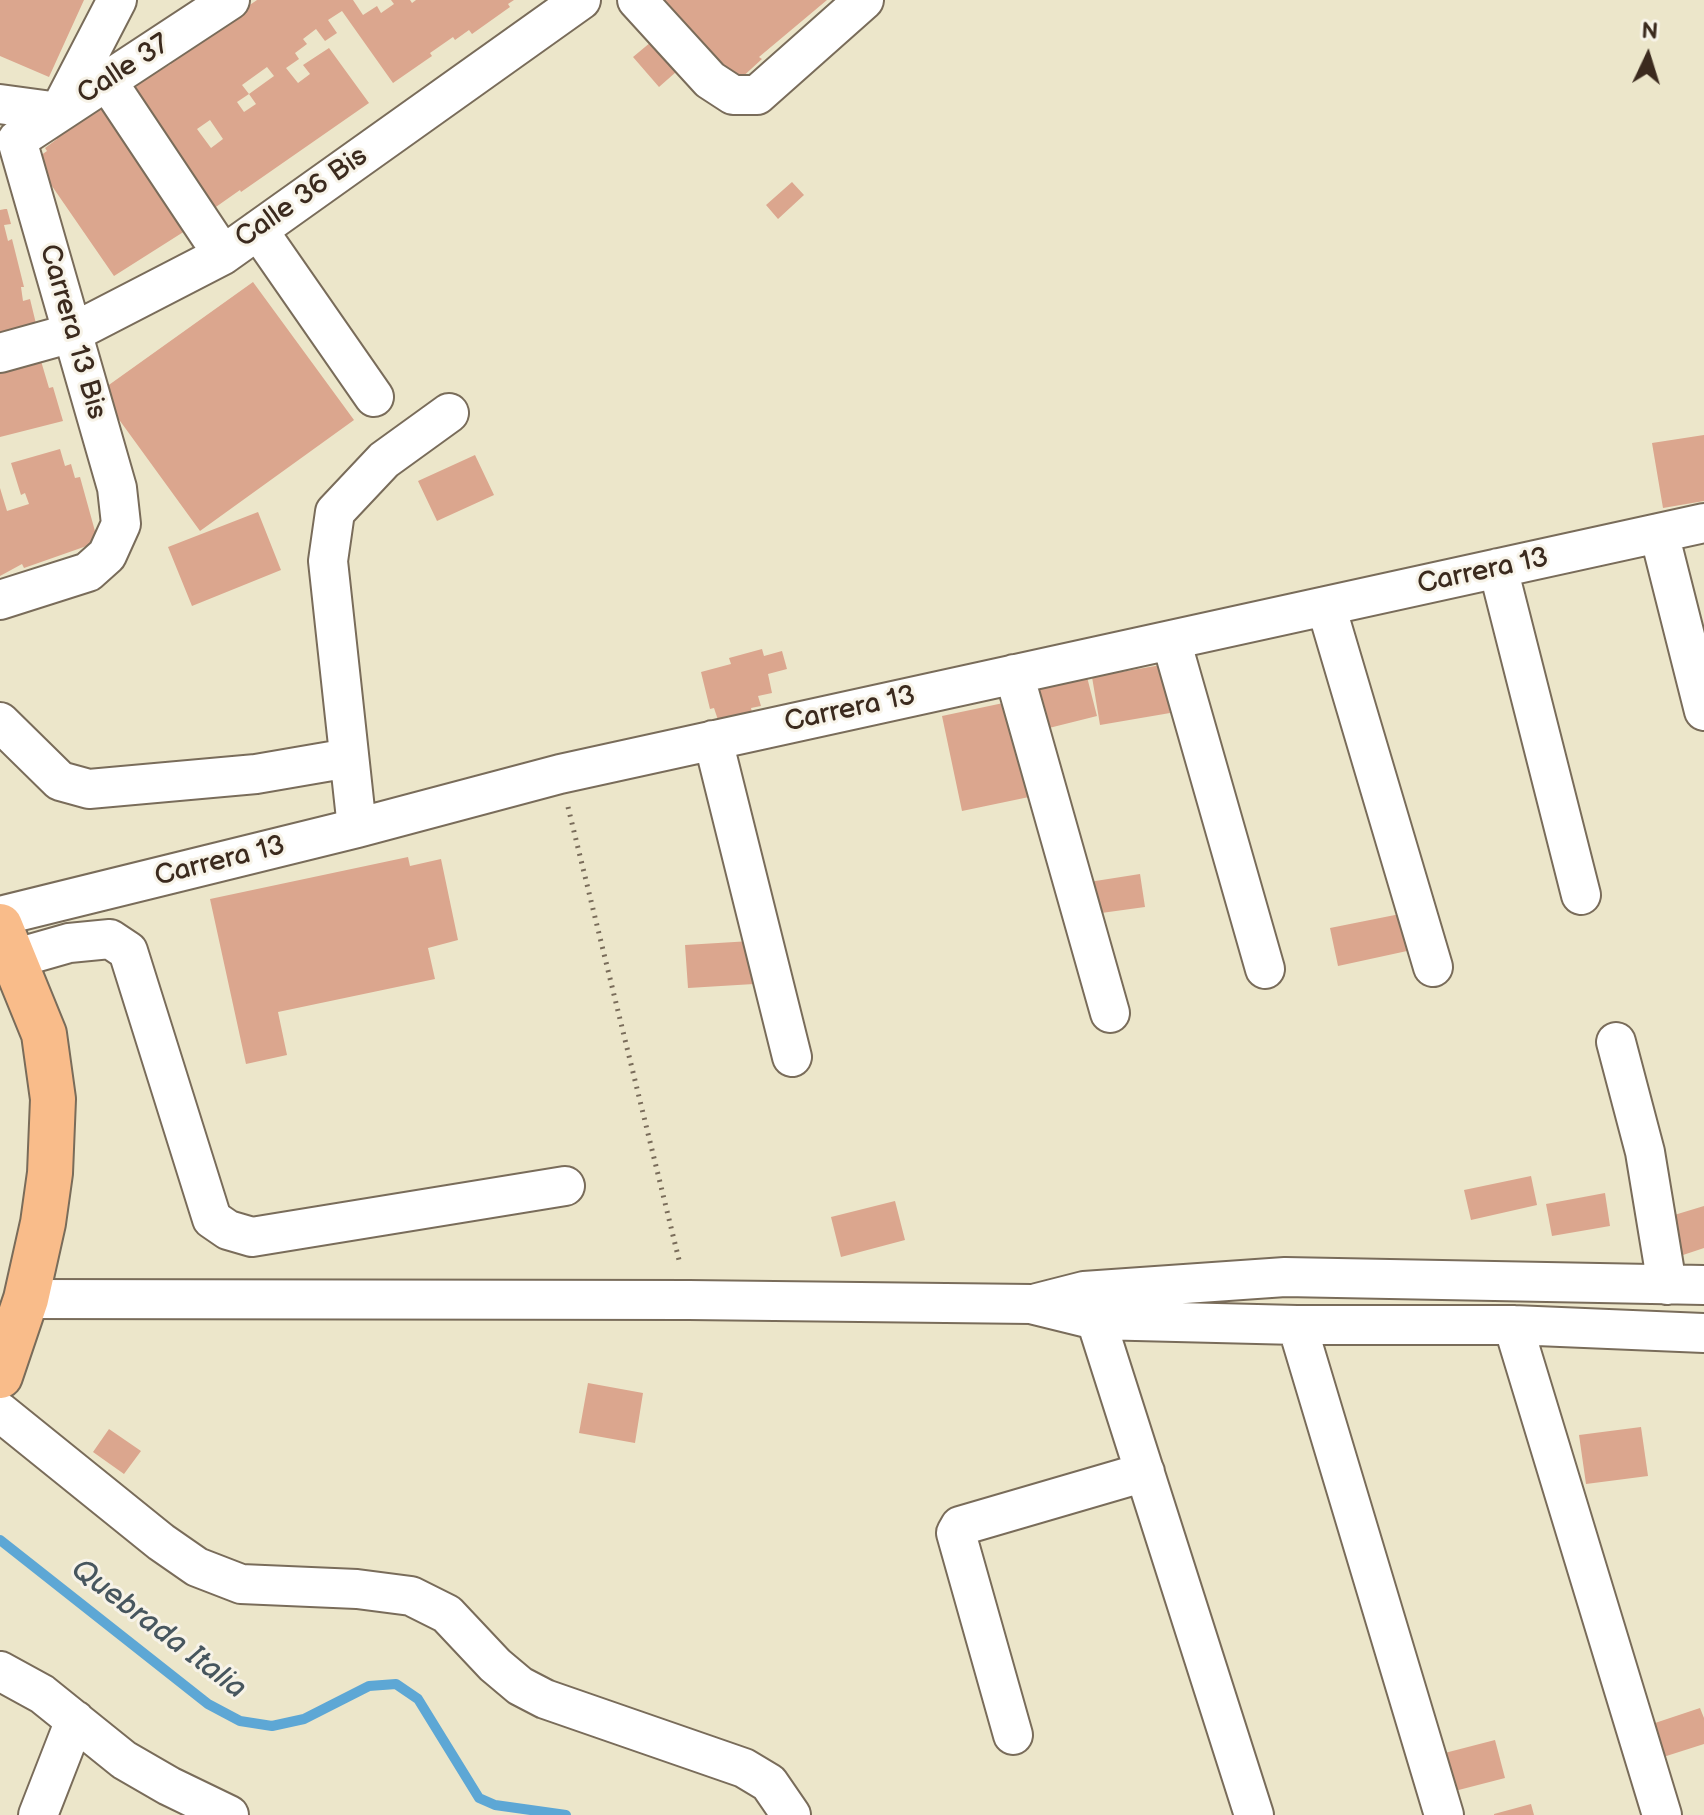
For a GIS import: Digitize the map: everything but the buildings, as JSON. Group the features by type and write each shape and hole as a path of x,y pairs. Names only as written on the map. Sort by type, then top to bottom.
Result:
{"main road":[{"path":"0,1376 26,1299 43,1223 50,1173 53,1099 44,1034 7,942"}],"street":[{"path":"0,104 59,112 117,0"},
{"name":"Calle 37","path":"17,140 230,0"},
{"name":"Calle 36 Bis","path":"0,353 72,333 223,255 581,0"},
{"path":"637,0 710,80 733,95 757,95 864,0"},
{"path":"107,81 223,255"},
{"name":"Carrera 13 Bis","path":"0,600 88,572 107,555 121,524 117,488 17,140"},
{"path":"258,230 374,397"},
{"path":"357,828 328,561 335,512 384,460 449,413"},
{"name":"Carrera 13","path":"0,916 357,828 560,774 1704,523"},
{"path":"1659,533 1704,711"},
{"path":"1498,568 1581,895"},
{"path":"1326,606 1433,967"},
{"path":"1171,640 1265,969"},
{"path":"1014,674 1110,1013"},
{"path":"0,722 60,781 89,789 256,774 349,758"},
{"path":"713,740 792,1057"},
{"path":"7,942 69,943 110,939 128,951 212,1219 228,1230 252,1237 565,1186"},
{"path":"1031,1304 1084,1291 1285,1277 1686,1285 1645,1152 1616,1042"},
{"path":"26,1299 1031,1304 1096,1320 1297,1325 1513,1325 1704,1333"},
{"path":"1096,1320 1254,1815"},
{"path":"1297,1325 1444,1815"},
{"path":"1513,1325 1662,1815"},
{"path":"0,1412 161,1542 197,1567 241,1584 357,1589 411,1596 447,1614 495,1665 520,1686 545,1699 744,1768 769,1783 791,1815"},
{"path":"1013,1735 956,1533 960,1526 1145,1472"},
{"path":"0,1671 42,1694 124,1760 229,1815"},
{"path":"38,1815 75,1720"}],"path":[{"path":"560,774 689,1300"}],"waterway":[{"name":"Quebrada Italia","path":"0,1540 208,1704 240,1721 272,1726 304,1719 369,1686 396,1684 418,1699 479,1798 495,1805 566,1815"}]}
